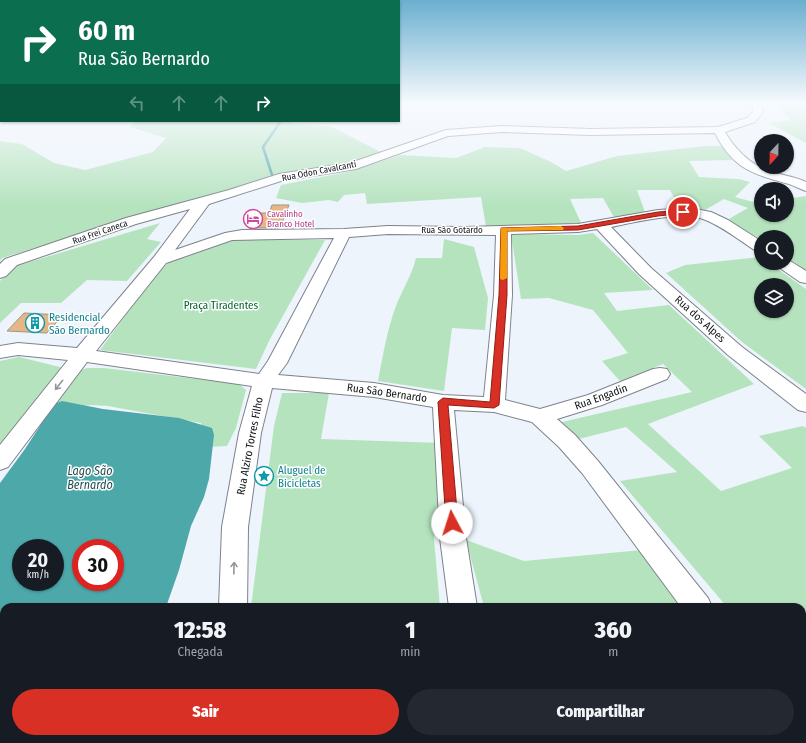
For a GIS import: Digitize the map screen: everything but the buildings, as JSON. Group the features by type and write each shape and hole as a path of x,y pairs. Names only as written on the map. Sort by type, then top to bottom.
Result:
{"street":[{"name":"Rua Odon Cavalcanti","path":"204,201 279,178 352,166 433,138"},
{"path":"723,138 728,147 749,166 762,173 803,183"},
{"path":"0,461 82,355 160,260 204,201"},
{"name":"Rua Frei Caneca","path":"0,273 11,262 131,222 204,201"},
{"name":"Rua São Gotardo","path":"160,260 230,236 344,233 388,230 464,231 578,228 658,214 683,212 697,212 724,223 754,243"},
{"name":"Rua dos Alpes","path":"601,225 645,271 735,351 806,405"},
{"path":"494,405 503,295 504,229"},
{"name":"Rua Alziro Torres Filho","path":"233,603 235,527 250,434 264,381 277,364 344,233"},
{"path":"794,270 806,278"},
{"name":"Rua São Bernardo","path":"0,352 18,349 82,355 264,381 374,390 443,402 494,405 540,417 567,441 590,467 695,603"},
{"name":"Rua Engadin","path":"540,417 595,400 660,374"},
{"path":"443,402 453,538 462,603"}],"green space":[{"path":"166,138 353,138 381,152 348,163 272,175 229,191 186,202 2,258 0,261 0,141 22,144 54,163 85,170 153,152"},
{"path":"796,138 806,138 806,143"},
{"path":"705,146 721,146 732,160 689,161 699,177 739,179 750,182 735,197 754,202 754,222 794,222 794,198 806,196 806,270 794,262 794,230 754,230 754,235 727,220 748,208 724,199 705,210 678,205 670,190 637,190 645,212 615,219 603,198 570,199 582,225 486,227 481,197 367,204 365,193 344,195 338,202 329,200 302,203 276,198 281,185 352,171 400,155 456,158 485,147 520,148 551,162 566,171 617,156"},
{"path":"160,223 147,239 161,242 127,281 87,280 61,303 21,303 0,323 0,281 16,266"},
{"path":"593,233 653,290 604,293 617,311 669,305 754,384 648,424 721,491 792,468 759,436 803,426 806,428 806,603 724,603 620,481 677,472 626,427 579,439 562,422 692,392 663,364 620,381 602,361 628,353 593,310 549,298 521,299 511,234 578,235"},
{"name":"Praça Tiradentes","path":"238,239 325,240 269,341 256,369 100,350 159,270 171,261"},
{"path":"444,239 474,247 488,298 485,330 452,328 444,391 378,381 390,324 398,300 416,258 442,258"},
{"path":"754,258 754,270 779,270 790,278 754,278 754,318 794,318 794,281 806,289 806,389 742,342 666,273 685,265"},
{"path":"19,357 64,368 0,450 0,361"},
{"path":"87,368 104,368 239,384 246,390 236,428 227,446 207,447 201,423 108,406 91,405 72,407 52,403 78,371"},
{"path":"282,393 329,393 321,439 442,443 434,539 440,603 252,603 274,426"},
{"path":"466,540 524,561 642,550 681,603 483,603"}],"water":[{"name":"Lago São Bernardo","path":"62,401 103,409 179,418 212,428 214,435 209,479 204,497 191,526 179,570 167,603 0,603 0,483 40,426 46,412 52,405"}],"waterway":[{"path":"269,138 263,147 272,175"}],"slow traffic":[{"path":"503,278 504,229 561,228"}],"place":[{"name":"Cavalinho Branco Hotel","path":"253,219"},
{"name":"Residencial São Bernardo","path":"35,323"},
{"name":"Aluguel de Bicicletas","path":"264,476"}],"route":[{"path":"452,523 443,402 494,405 503,295 504,229 578,228 658,214 683,212"}]}
